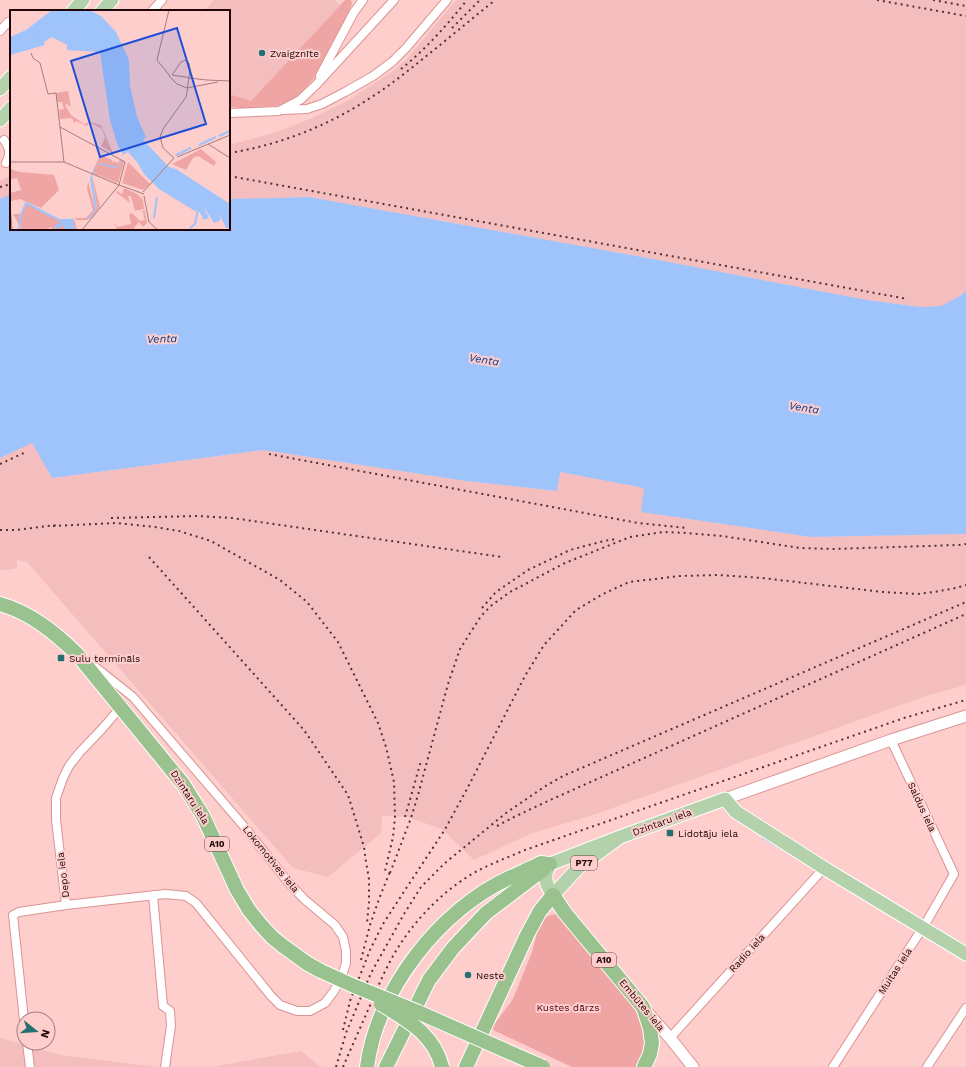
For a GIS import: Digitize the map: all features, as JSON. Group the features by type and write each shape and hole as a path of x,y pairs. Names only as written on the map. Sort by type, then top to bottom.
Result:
{"highway":[{"name":"Dzintaru iela","path":"0,604 33,618 77,654 171,767 194,800 212,832 238,890 253,915 272,937 308,964 321,971 542,1067"},
{"path":"367,1067 378,1026 391,995 406,970 425,944 458,911 484,891 541,863 550,864"},
{"name":"Dzintaru iela","path":"386,1067 429,980 454,948 486,913 550,864"},
{"path":"466,1067 527,935 540,911 553,895"},
{"name":"Embūtes iela","path":"553,895 565,913 642,1007"},
{"name":"A10","path":"354,986 416,1027 435,1048 442,1067"},
{"name":"A10","path":"642,1007 650,1028 652,1043 650,1054 644,1067"}],"main road":[{"path":"74,10 83,0"},
{"path":"103,10 112,0"},
{"path":"0,89 10,78"},
{"path":"0,120 10,109"},
{"path":"725,799 736,812 824,868 966,954"},
{"name":"Dzintaru iela","path":"550,864 725,799"},
{"name":"P77","path":"553,895 579,866 620,837"},
{"name":"Embūtes iela","path":"550,864 545,878 547,886 553,895"}],"street":[{"path":"153,10 162,0"},
{"path":"316,85 350,19 363,0"},
{"path":"278,111 300,100 316,85 394,0"},
{"path":"230,113 307,109 322,104 373,76 392,62 447,0"},
{"path":"0,31 8,22 10,23"},
{"path":"5,140 9,147 9,156 6,163"},
{"name":"Lokomotīves iela","path":"66,905 165,894 186,896 196,904 271,996 280,1005 297,1011 310,1010 325,1003 334,991 342,976 346,963 346,951 343,937 335,925 304,899 288,882 247,830 132,697 77,654"},
{"name":"Depo iela","path":"23,1011 13,915 19,912 66,905 56,820 56,798 69,766 121,707"},
{"name":"Dzintaru iela","path":"725,799 891,740 966,716"},
{"name":"Saldus iela","path":"891,740 954,874"},
{"name":"Radio iela","path":"670,1038 824,868"},
{"name":"Muitas iela","path":"833,1067 923,928 954,874"},
{"path":"153,895 163,1006 170,1011 171,1026 165,1067"},
{"name":"Embūtes iela","path":"642,1007 670,1038 693,1067"},
{"path":"927,1067 966,1008"},
{"path":"28,1051 30,1067"}],"shaded area":[{"name":"Zvaigznīte","path":"214,0 334,0 340,5 251,101 230,94 230,10 205,10"},
{"path":"456,0 966,0 966,291 960,296 941,306 921,307 867,300 653,259 309,197 230,199 230,142 233,144 280,131 312,118 349,100 396,69 407,59"},
{"path":"10,176 10,195 0,199 0,181"},
{"path":"32,443 52,478 263,450 466,481 557,491 559,472 645,488 641,512 811,537 966,534 966,685 926,696 596,814 530,834 474,860 442,829 407,817 382,816 381,833 328,877 293,868 27,562 17,560 17,568 0,570 0,458"},
{"path":"0,1038 16,1042 16,1051 47,1051 61,1055 156,1067 0,1067"},
{"path":"301,1051 321,1067 211,1067"}],"green space":[{"path":"345,0 351,0 352,4 345,20 319,73 299,95 292,101 283,105 244,108 230,107 230,94 251,101"},
{"name":"Kustes dārzs","path":"557,914 563,918 640,1013 648,1037 639,1067 572,1067 491,1029 513,999 532,952 539,925 546,917"}],"water":[{"name":"Venta","path":"10,195 10,230 230,230 230,199 309,197 653,259 867,300 921,307 941,306 960,296 966,291 966,534 811,537 641,512 644,488 560,472 557,491 466,481 263,450 52,478 32,443 0,458 0,199"}],"waterway":[{"path":"763,838 792,855"}],"railway":[{"path":"401,69 436,36 467,0"},
{"path":"452,28 480,0"},
{"path":"230,153 266,145 302,133 320,126 354,108 400,77 495,0"},
{"path":"877,0 966,16"},
{"path":"933,0 966,6"},
{"path":"230,176 908,299"},
{"path":"0,187 10,184"},
{"path":"0,464 26,452"},
{"path":"269,454 638,523 687,528"},
{"path":"111,518 197,516 232,518 502,557"},
{"path":"53,526 116,523 179,531 211,541 280,580 307,602 338,642 378,723 386,747 394,782 395,817 393,837 385,871"},
{"path":"0,530 15,530 57,525"},
{"path":"390,873 411,818 448,684 460,649 481,616 492,605 510,592 565,563 630,537 663,532 722,536 800,548 833,549 966,544"},
{"path":"482,608 496,592 528,570 570,550 616,539"},
{"path":"149,557 304,730 348,795 364,847 369,879 367,923"},
{"path":"350,1001 370,950 383,924 444,831 525,676 544,645 576,610 603,594 629,582 680,576 719,575 762,578 883,592 917,594 966,585"},
{"path":"336,1067 346,1033 371,973 421,887 445,863 506,813 563,776 966,602"},
{"path":"497,826 548,801 966,614"},
{"path":"343,1067 383,976 402,941 437,900 472,874 491,864 525,850 904,718 966,700"},
{"path":"405,817 421,761"},
{"path":"361,960 370,925 391,869"},
{"path":"343,1030 351,997"}],"place":[{"name":"Zvaigznīte","path":"262,53"},
{"name":"Sulu termināls","path":"61,658"},
{"name":"Lidotāju iela","path":"670,833"},
{"name":"Neste","path":"468,975"}]}
